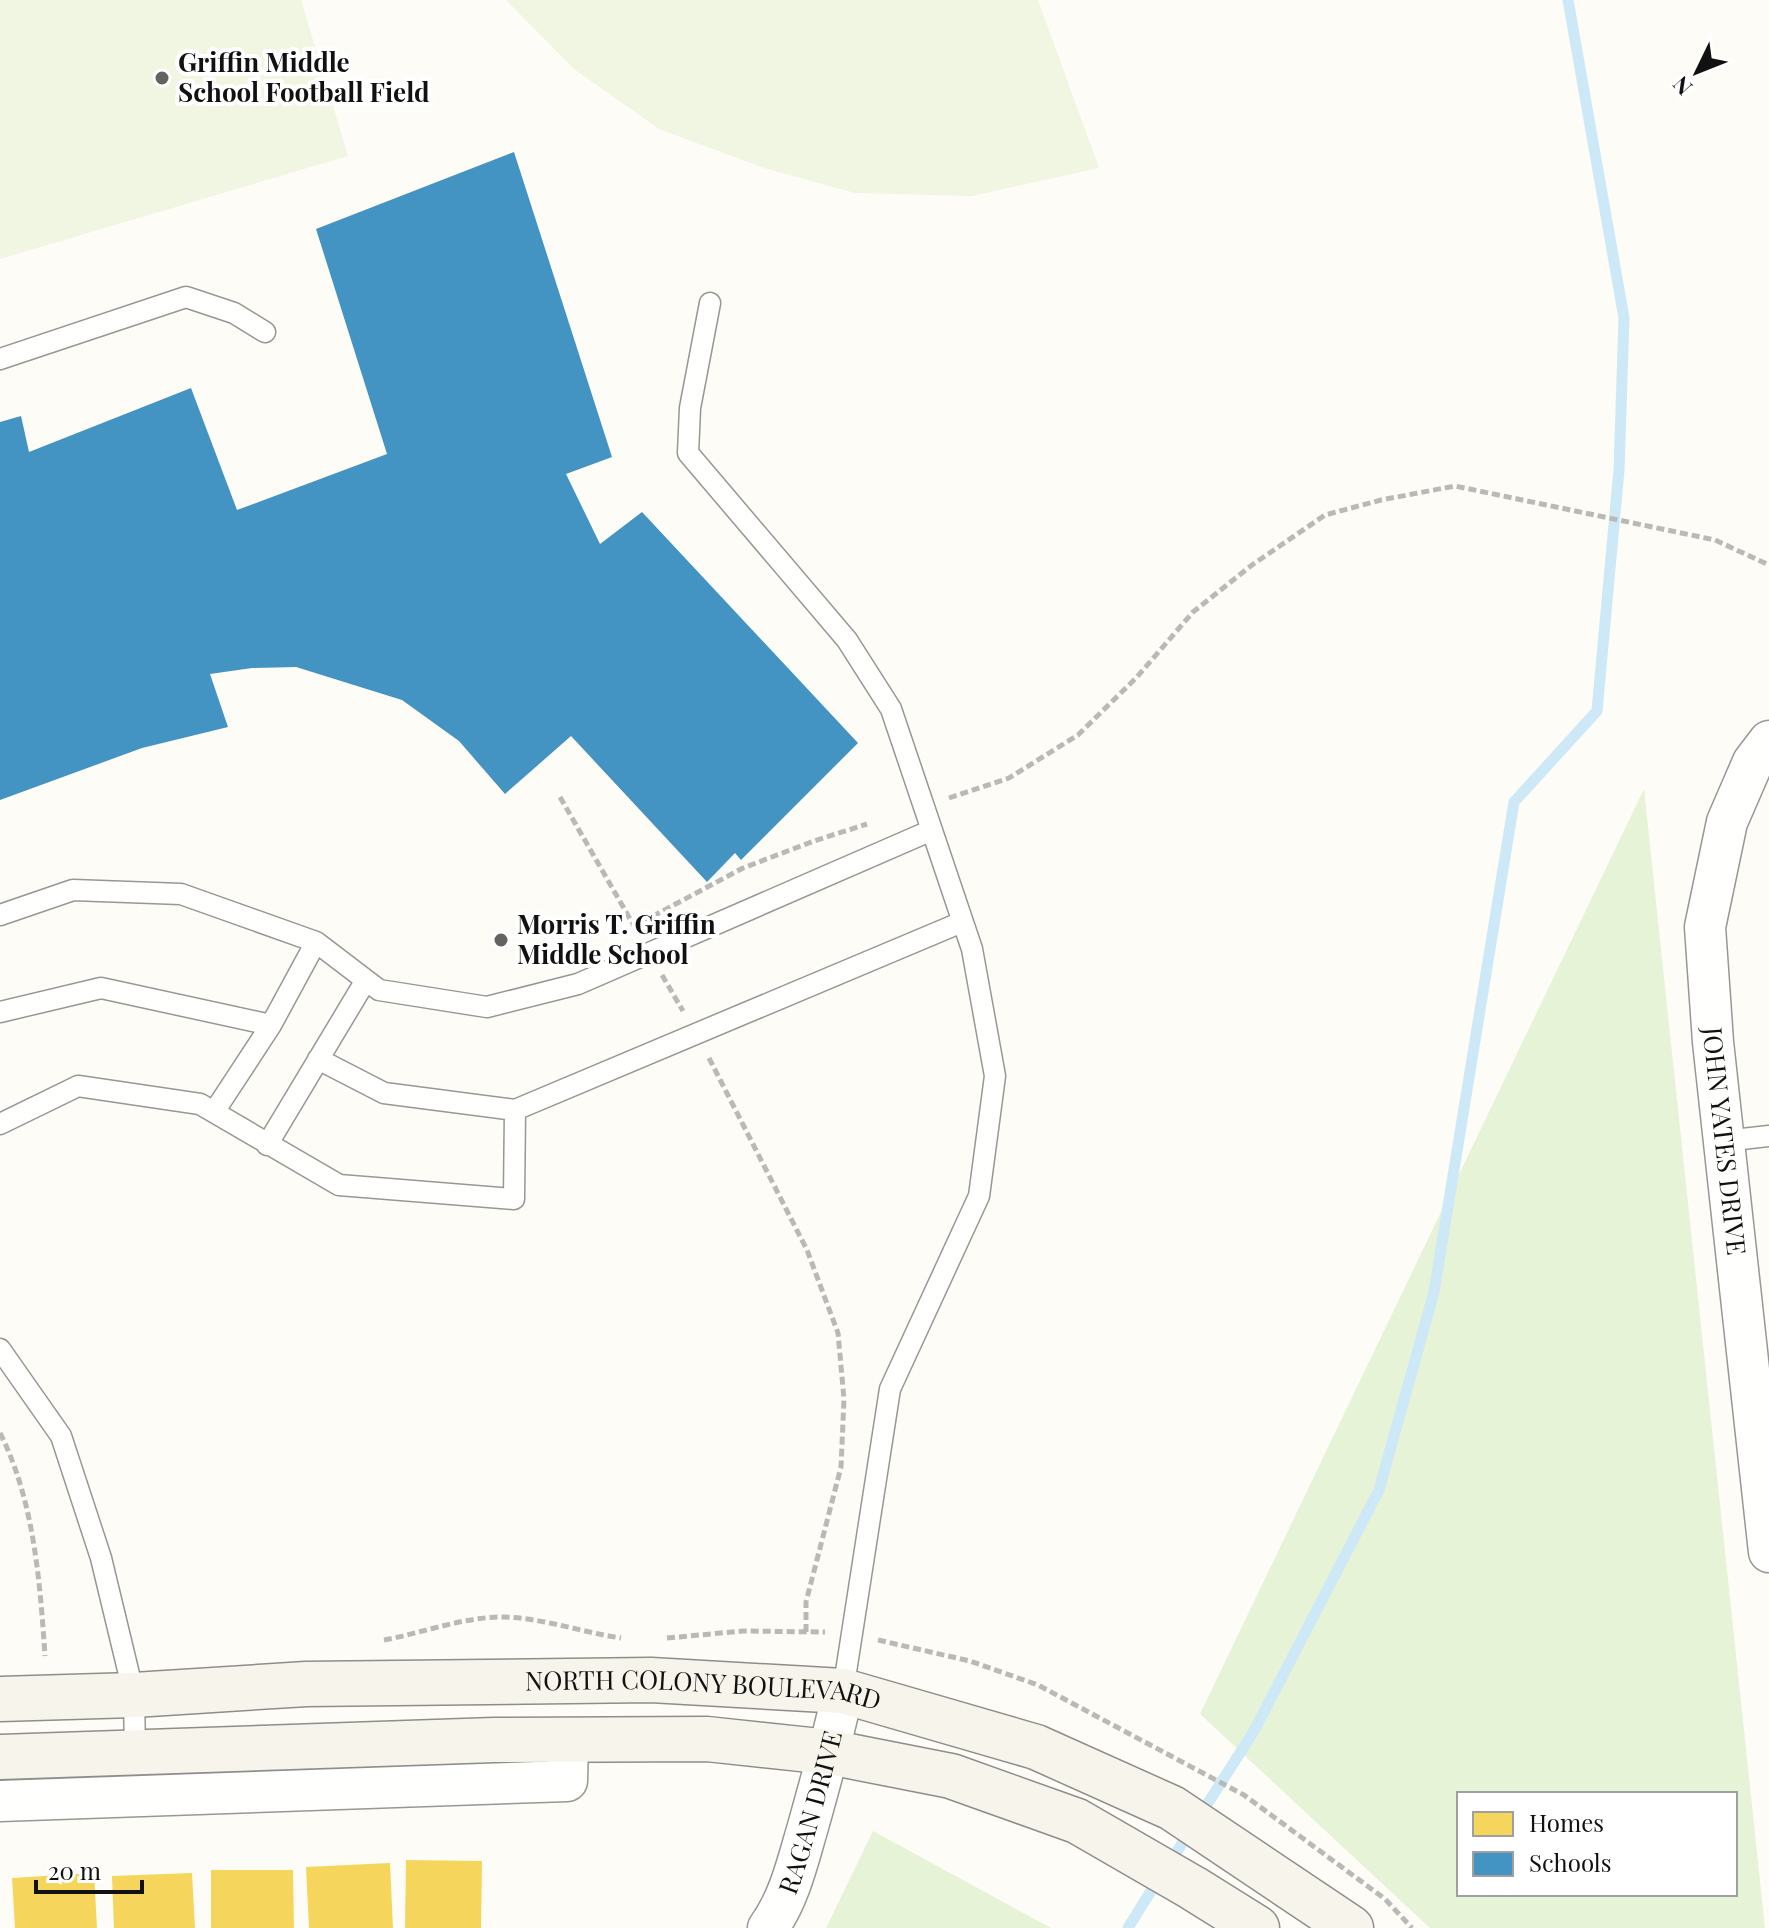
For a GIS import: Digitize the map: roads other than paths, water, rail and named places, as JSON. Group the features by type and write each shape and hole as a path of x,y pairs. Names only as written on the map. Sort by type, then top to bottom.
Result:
{"main road":[{"name":"NORTH COLONY BOULEVARD","path":"0,1699 134,1695 306,1684 651,1680 843,1691 1036,1747 1172,1808 1351,1928"},
{"name":"NORTH COLONY BOULEVARD","path":"0,1757 239,1747 707,1739 829,1752 951,1776 1077,1821 1257,1928"}],"street":[{"name":"JOHN YATES DRIVE","path":"1769,741 1753,762 1727,822 1705,927 1724,1141 1759,1371 1769,1552"},
{"name":"RAGAN DRIVE","path":"768,1928 795,1874 843,1691"},
{"path":"0,1801 567,1781 568,1740"}],"lane":[{"path":"0,359 186,297 234,313 265,332"},
{"path":"710,303 690,408 688,453 847,640 891,709 972,949 995,1076 979,1196 890,1389 843,1691"},
{"path":"0,915 73,890 181,894 316,942 379,990 487,1007 578,984 932,830"},
{"path":"318,1059 384,1093 515,1110 962,922"},
{"path":"214,1112 271,1025 316,942"},
{"path":"267,1145 366,980"},
{"path":"0,1012 101,988 271,1025"},
{"path":"1,1123 78,1086 200,1104 339,1185 514,1199 515,1110"},
{"path":"1724,1141 1769,1136"},
{"path":"0,1349 61,1436 101,1558 134,1695 135,1753"}],"waterway":[{"path":"1199,1817 1254,1731 1379,1490 1434,1292 1514,802 1597,711 1619,470 1624,318 1568,0"},
{"path":"1169,1864 1190,1831"},
{"path":"1128,1928 1159,1878"}],"place":[{"name":"Griffin Middle School Football Field","path":"162,78"},
{"name":"Morris T. Griffin Middle School","path":"501,940"}]}
